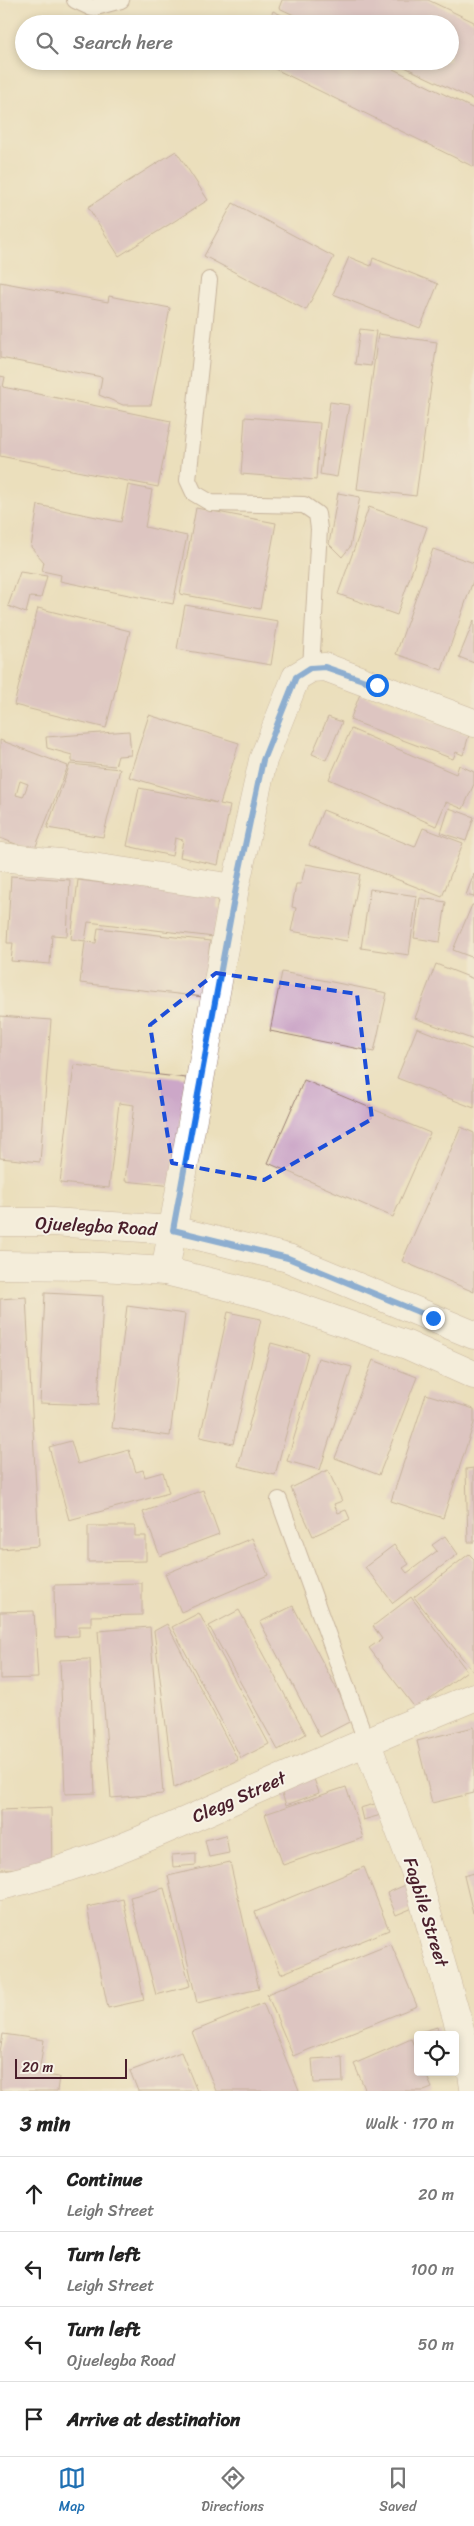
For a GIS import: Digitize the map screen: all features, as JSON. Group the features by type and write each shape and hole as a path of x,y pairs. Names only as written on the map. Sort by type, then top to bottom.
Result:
{"street":[{"path":"165,1271 236,888 263,760 296,677 310,668 325,667 474,723"},
{"path":"0,857 79,865 236,888"},
{"name":"Ojuelegba Road","path":"0,1222 52,1222 173,1230 288,1258 474,1335"},
{"path":"0,1264 86,1266 165,1271 263,1295 407,1345 474,1375"},
{"name":"Clegg Street","path":"0,1886 39,1878 175,1826 366,1741 474,1698"},
{"name":"Fagbile Street","path":"366,1741 415,1871 471,2068 474,2088"}],"lane":[{"path":"75,0 92,8 121,0"},
{"path":"209,280 188,480 194,493 211,503 304,505 317,514 319,529 310,668"},
{"path":"280,1500 366,1741"}],"highlighted area":[{"path":"216,973 357,994 372,1119 264,1180 172,1163 150,1025"}],"building":[{"path":"282,0 428,0 474,22 474,100 411,70 459,70 459,15 294,15 279,8"},
{"path":"273,11 281,15 271,15"},
{"path":"277,70 395,70 474,109 474,167"},
{"path":"176,151 208,200 119,256 88,207"},
{"path":"233,203 334,257 306,310 204,256"},
{"path":"349,257 371,266 373,258 438,284 420,328 333,294"},
{"path":"0,282 108,302 109,296 170,308 151,405 123,405 99,395 102,377 0,358"},
{"path":"360,329 376,331 371,366 355,364"},
{"path":"378,334 437,342 416,496 357,489"},
{"path":"0,376 5,377 3,387 171,421 158,487 0,456"},
{"path":"330,402 349,405 337,477 320,474"},
{"path":"245,417 320,423 316,480 241,474"},
{"path":"128,485 152,490 145,527 187,536 173,604 60,581 61,575 42,571 44,562 31,547 38,505 121,522"},
{"path":"338,493 360,497 350,547 342,557 329,544"},
{"path":"369,507 427,527 397,615 338,594"},
{"path":"196,508 276,523 260,609 180,594"},
{"path":"433,549 474,563 474,578 442,670 396,654"},
{"path":"20,572 47,576 41,598 30,597 26,613 8,606"},
{"path":"185,605 278,621 271,665 177,649"},
{"path":"38,608 130,631 106,728 14,705"},
{"path":"474,620 474,663 459,657"},
{"path":"360,694 469,735 463,755 456,752 453,759 350,720"},
{"path":"149,715 239,743 220,804 230,806 218,865 180,857 183,840 175,838 172,856 127,846 139,788 217,803 129,777"},
{"path":"328,717 342,722 326,760 312,754"},
{"path":"351,729 456,774 459,765 474,772 474,784 463,809 446,802 436,826 329,779"},
{"path":"129,731 131,755 118,756 115,766 72,762 72,755 47,748 46,737"},
{"path":"0,740 68,766 34,851 0,838","holes":["20,781 28,784 23,797 16,795"]},
{"path":"70,764 120,769 103,837 47,828"},
{"path":"449,808 474,817 466,841 441,833"},
{"path":"323,810 415,847 423,828 463,843 442,897 309,845"},
{"path":"306,864 360,874 347,941 291,931 296,908 292,907 296,884 301,884"},
{"path":"474,874 474,897 466,895"},
{"path":"11,876 70,880 67,936 52,935 50,964 11,961 13,943 7,943"},
{"path":"78,880 218,897 217,908 222,908 214,937 88,922 85,941 71,939"},
{"path":"370,889 417,896 409,955 361,948"},
{"path":"420,898 446,902 440,942 414,938"},
{"path":"472,905 474,905 474,958 453,950"},
{"path":"98,928 210,941 204,997 80,983 85,942 96,943"},
{"path":"436,964 474,979 474,1040 415,1018"},
{"path":"282,972 387,993 374,1052 270,1031"},
{"path":"0,1016 51,1020 40,1162 0,1158"},
{"path":"417,1028 474,1050 474,1108 397,1078"},
{"path":"74,1065 186,1078 173,1186 125,1181 134,1105 119,1103 109,1188 60,1183"},
{"path":"304,1080 430,1133 393,1217 268,1163"},
{"path":"461,1127 474,1133 474,1292 402,1261"},
{"path":"45,1293 103,1296 98,1405 40,1403"},
{"path":"26,1297 39,1546 0,1549 0,1299"},
{"path":"127,1306 185,1314 170,1436 112,1428"},
{"path":"228,1312 261,1319 233,1444 200,1437"},
{"path":"271,1343 308,1353 275,1475 238,1466"},
{"path":"318,1358 352,1367 320,1470 287,1461"},
{"path":"373,1360 417,1377 379,1475 335,1458"},
{"path":"426,1394 474,1409 474,1423 443,1518 391,1501"},
{"path":"71,1441 78,1464 129,1450 136,1472 143,1470 145,1477 163,1472 169,1493 69,1520 49,1447"},
{"path":"474,1468 474,1542 468,1542 466,1469"},
{"path":"328,1470 342,1501 334,1504 338,1513 346,1510 350,1519 313,1536 291,1488"},
{"path":"203,1490 219,1534 160,1556 143,1512"},
{"path":"88,1526 135,1526 135,1536 146,1536 146,1561 88,1562"},
{"path":"445,1536 458,1554 393,1603 365,1567 394,1545 409,1564 403,1568 407,1573 437,1551 432,1545"},
{"path":"252,1538 268,1575 181,1612 165,1574"},
{"path":"469,1554 474,1559 474,1673 414,1597"},
{"path":"142,1583 142,1615 91,1616 91,1626 79,1626 79,1636 55,1637 54,1585"},
{"path":"411,1597 467,1671 416,1709 369,1648 382,1639 373,1626"},
{"path":"293,1606 353,1720 320,1737 260,1622"},
{"path":"239,1610 306,1734 278,1750 209,1626"},
{"path":"34,1611 38,1678 0,1679 0,1612"},
{"path":"199,1613 269,1744 241,1758 172,1627"},
{"path":"167,1624 238,1760 174,1788 154,1631"},
{"path":"150,1627 163,1794 111,1798 98,1631"},
{"path":"90,1659 95,1793 65,1794 60,1660"},
{"path":"474,1727 474,1793 432,1803 417,1741"},
{"path":"313,1776 319,1793 286,1805 280,1788"},
{"path":"346,1787 363,1838 283,1865 265,1814"},
{"path":"378,1803 381,1815 363,1820 360,1808"},
{"path":"51,1808 52,1868 0,1869 0,1810"},
{"path":"226,1835 229,1853 209,1857 205,1840"},
{"path":"196,1853 196,1865 173,1867 172,1855"},
{"path":"230,1862 259,1989 197,2003 168,1876"},
{"path":"364,1867 389,1930 281,1974 255,1912"},
{"path":"474,1873 474,1913 473,1913 464,1876"},
{"path":"410,1883 420,1905 396,1915 387,1893"},
{"path":"164,1888 190,1986 156,1995 130,1897"},
{"path":"123,1899 144,2000 108,2008 87,1907"},
{"path":"391,1944 417,2006 293,2056 267,1994"},
{"path":"263,2003 299,2091 216,2091 192,2032"},
{"path":"437,2027 438,2031 424,2031"},
{"path":"3,2034 44,2040 39,2074 59,2077 57,2091 0,2091 0,2052"},
{"path":"411,2039 414,2046 414,2076 427,2076 432,2088 424,2091 366,2091 354,2064"},
{"path":"181,2052 197,2091 138,2091 130,2071"},
{"path":"342,2057 343,2082 314,2083 312,2059"}],"route":[{"path":"377,685 325,667 310,668 296,677 283,706 263,760 236,888 173,1230 288,1258 433,1318"}]}
